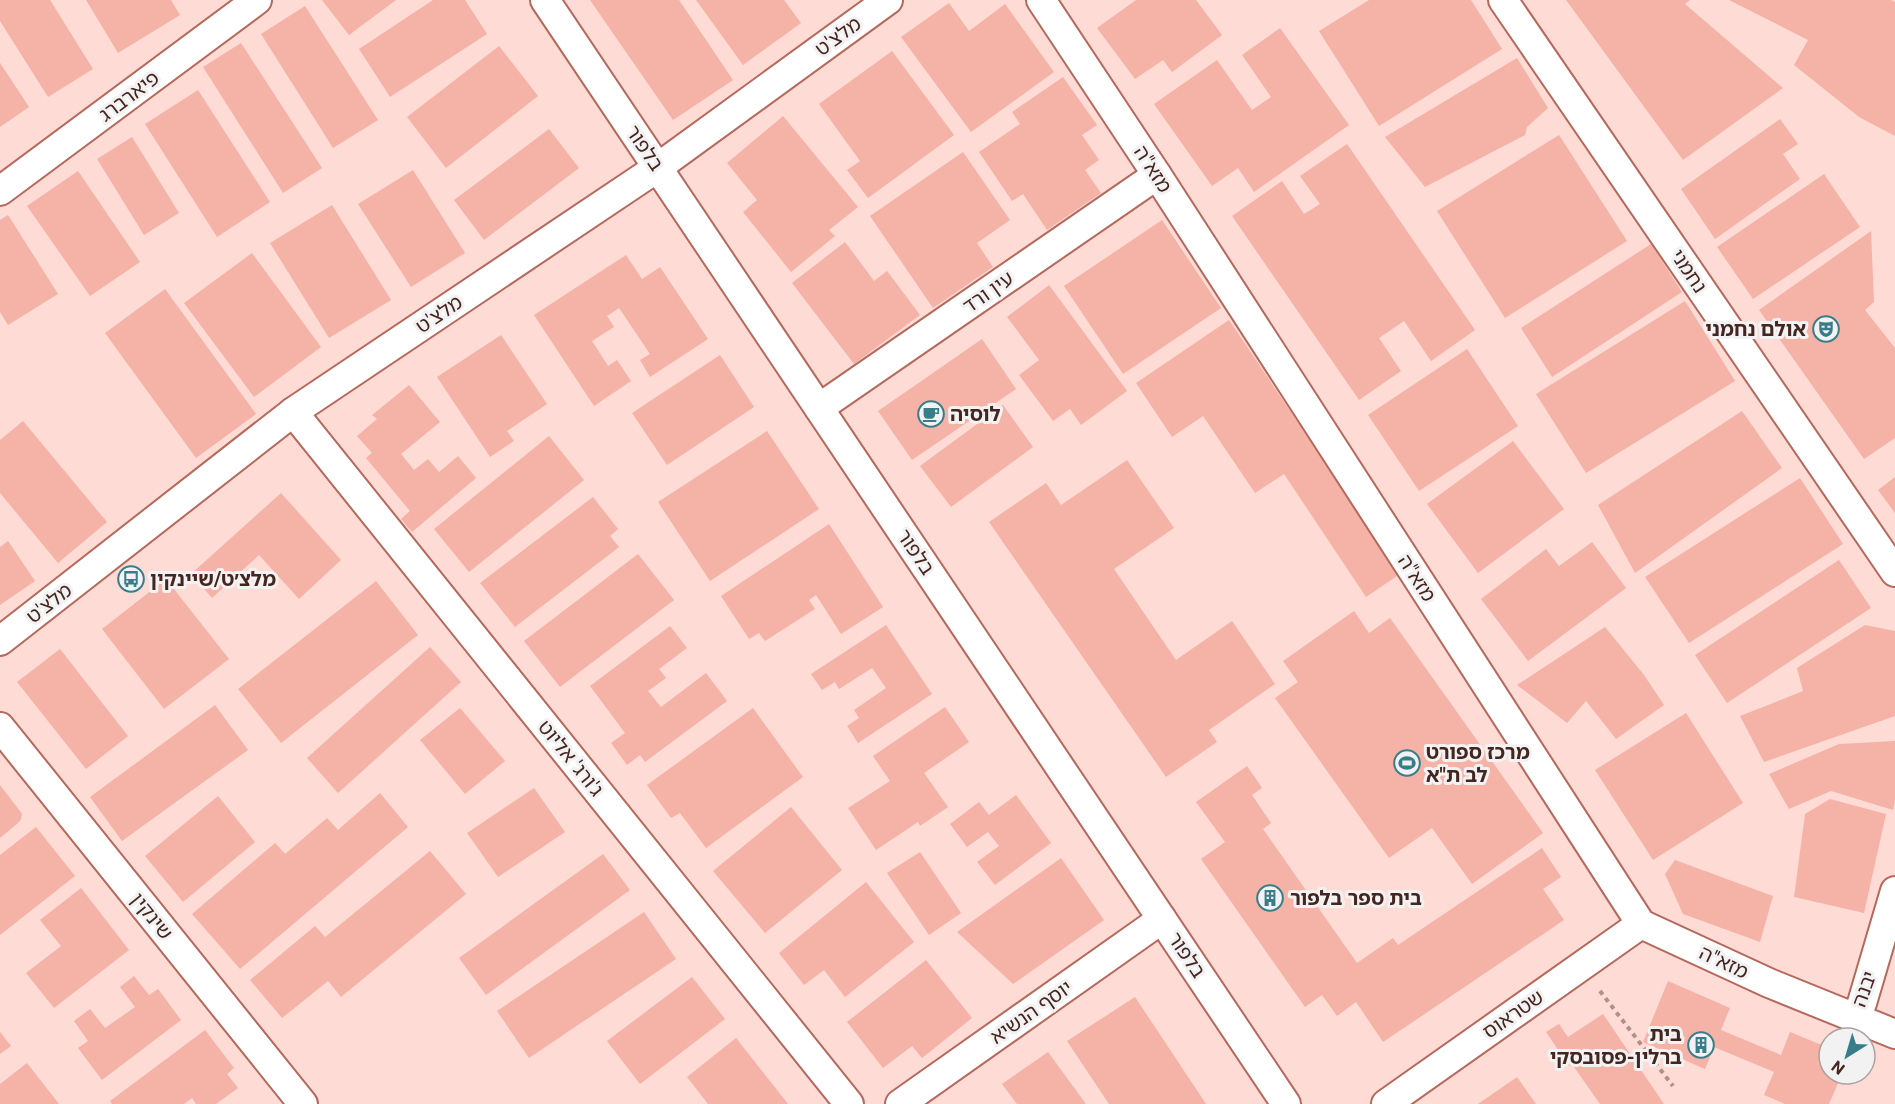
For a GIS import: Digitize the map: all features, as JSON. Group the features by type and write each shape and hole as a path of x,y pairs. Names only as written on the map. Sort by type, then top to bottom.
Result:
{"street":[{"name":"פיארברג","path":"0,191 257,0"},
{"name":"בלפור","path":"545,0 1286,1104"},
{"name":"מלצ'ט","path":"0,641 293,412 657,168 888,0"},
{"name":"מזא\"ה","path":"1041,0 1157,175 1641,924 1769,983 1895,1034"},
{"name":"נחמני","path":"1503,0 1895,572"},
{"name":"עין ורד","path":"819,408 1157,175"},
{"name":"ג'ורג' אליוט","path":"293,412 849,1104"},
{"name":"שינקין","path":"0,727 303,1104"},
{"name":"יבנה","path":"1851,1016 1858,1013 1862,1003 1895,891"},
{"name":"יוסף הנשיא","path":"900,1104 1162,919"},
{"name":"שטראוס","path":"1386,1104 1641,924"}],"path":[{"path":"1581,966 1673,1086"}],"building":[{"path":"0,0 50,0 93,69 48,97 0,21"},
{"path":"86,0 171,0 180,15 118,53"},
{"path":"322,0 396,0 349,35"},
{"path":"433,0 465,0 487,34 390,97 359,49"},
{"path":"590,0 679,0 733,80 673,120"},
{"path":"696,0 784,0 801,23 743,65"},
{"path":"1136,0 1196,0 1222,35 1172,72 1163,60 1135,79 1097,28"},
{"path":"1369,0 1471,0 1502,49 1379,126 1319,31"},
{"path":"1566,0 1690,0 1685,4 1783,88 1683,160"},
{"path":"1729,0 1891,0 1895,2 1895,136 1859,117 1794,65 1808,40"},
{"path":"949,3 969,31 1005,4 1054,72 971,132 901,37"},
{"path":"305,6 378,120 333,148 261,34"},
{"path":"1280,28 1349,125 1254,192 1238,168 1212,186 1154,104 1217,60 1252,110 1271,97 1242,55"},
{"path":"241,43 322,168 283,193 203,67"},
{"path":"499,46 538,96 446,168 407,117"},
{"path":"892,51 954,135 868,198 847,170 860,161 819,104"},
{"path":"1517,58 1548,108 1527,127 1525,135 1425,187 1385,137"},
{"path":"0,63 29,107 0,127"},
{"path":"1063,77 1097,125 1082,135 1099,160 1085,170 1101,193 1047,230 1023,194 1012,201 979,152 1020,124 1012,112"},
{"path":"198,90 270,202 217,237 145,124"},
{"path":"783,116 858,207 829,230 835,236 791,272 743,212 757,200 727,163"},
{"path":"1780,119 1798,144 1783,154 1800,179 1715,239 1681,189"},
{"path":"549,129 579,168 484,240 454,200"},
{"path":"1559,135 1627,241 1505,318 1437,211"},
{"path":"132,137 179,213 144,235 97,159"},
{"path":"1347,144 1475,330 1431,361 1404,321 1379,338 1401,371 1359,400 1232,216 1282,181 1304,214 1320,204 1300,176"},
{"path":"963,152 1010,220 977,243 993,267 933,308 870,216"},
{"path":"413,170 465,253 411,287 358,204"},
{"path":"78,171 140,262 90,296 27,206"},
{"path":"1824,174 1860,227 1753,299 1717,247"},
{"path":"332,205 391,300 329,338 270,243"},
{"path":"8,215 58,294 8,325 0,312 0,220"},
{"path":"1162,220 1221,308 1123,374 1064,286"},
{"name":"אולם נחמני","path":"1871,231 1874,302 1865,310 1895,348 1895,438 1864,459 1759,310"},
{"path":"845,242 874,281 887,271 920,315 854,364 792,283"},
{"path":"1651,244 1682,292 1552,377 1521,328"},
{"path":"252,253 321,347 254,397 184,303"},
{"path":"626,255 642,279 660,267 708,339 650,377 640,360 650,354 619,308 607,316 614,327 592,341 608,366 617,360 631,381 594,406 534,315"},
{"path":"1049,285 1127,391 1081,425 1070,409 1053,421 1019,375 1039,360 1007,317"},
{"path":"165,289 256,414 196,458 105,333"},
{"path":"1685,301 1735,381 1586,473 1536,394"},
{"path":"1229,320 1400,574 1366,597 1284,474 1255,493 1203,416 1172,437 1136,383"},
{"path":"501,335 547,404 507,431 514,441 490,457 437,377"},
{"path":"982,339 1016,389 912,460 878,411"},
{"path":"1467,349 1518,426 1419,491 1368,415"},
{"path":"720,355 754,407 667,465 632,413"},
{"path":"409,385 440,422 401,454 414,470 428,459 439,472 458,456 476,478 412,532 401,519 410,511 366,458 372,453 357,436 377,419 372,415"},
{"path":"1003,405 1033,447 951,507 920,466"},
{"path":"1742,411 1782,468 1635,573 1598,505"},
{"path":"23,421 107,522 58,563 0,493 0,440"},
{"path":"767,431 819,509 710,581 658,502"},
{"path":"549,436 584,480 469,572 434,529"},
{"path":"1513,441 1564,509 1478,573 1427,504"},
{"path":"1127,460 1174,528 1114,569 1176,660 1232,621 1275,684 1209,730 1217,742 1166,777 989,522 1046,483 1061,505"},
{"path":"1895,477 1895,513 1878,490"},
{"path":"1800,478 1843,544 1689,643 1645,577"},
{"path":"281,493 341,560 299,599 259,555 212,598 191,574"},
{"path":"593,497 618,529 610,536 619,547 515,627 480,583"},
{"path":"829,524 883,607 841,634 816,595 809,600 815,609 765,641 759,633 749,639 721,596"},
{"path":"8,541 35,581 0,605 0,547"},
{"path":"1592,542 1626,588 1528,661 1481,599 1546,549 1559,566"},
{"path":"638,554 674,600 560,687 524,641"},
{"path":"1839,560 1871,608 1727,703 1695,655"},
{"path":"166,579 229,659 164,709 102,629"},
{"path":"376,581 418,635 281,743 238,689"},
{"name":"מרכז ספורט לב ת\"א","path":"1354,611 1369,633 1390,618 1543,833 1472,884 1432,828 1389,858 1275,698 1298,682 1283,661"},
{"path":"886,625 932,694 858,743 847,726 859,718 854,710 886,688 872,668 839,689 835,682 822,690 811,674"},
{"path":"1865,625 1895,631 1895,716 1764,762 1740,716 1803,691 1797,668"},
{"path":"670,626 687,648 659,669 666,678 648,691 661,707 706,673 727,701 645,762 640,755 627,765 611,743 625,733 590,686"},
{"path":"1605,627 1644,675 1664,705 1616,739 1586,701 1567,723 1517,685"},
{"path":"430,647 461,682 338,793 307,758"},
{"path":"60,649 128,736 86,769 17,682"},
{"path":"215,705 248,750 122,841 90,797"},
{"path":"945,707 969,742 924,773 948,807 920,826 918,822 876,850 848,808 890,781 873,756"},
{"path":"460,708 505,761 465,794 420,740"},
{"path":"753,708 803,777 706,848 680,813 671,818 647,785"},
{"path":"1686,713 1743,803 1653,860 1595,770"},
{"path":"1895,741 1893,810 1831,791 1789,809 1769,774 1839,744"},
{"path":"1247,766 1262,788 1252,795 1271,823 1263,829 1357,963 1393,938 1398,945 1542,848 1561,877 1543,889 1564,920 1383,1042 1356,1002 1337,1016 1322,995 1305,1007 1201,859 1225,842 1196,802"},
{"path":"0,785 22,814 18,823 0,838"},
{"path":"534,788 565,832 498,877 467,833"},
{"path":"380,793 408,827 240,969 192,914 275,843 285,854 327,818 338,830"},
{"path":"1016,795 1051,843 995,885 977,862 999,846 988,832 967,847 950,824 979,802 989,815"},
{"path":"218,796 255,842 183,902 145,856"},
{"path":"1830,799 1886,814 1864,913 1794,897 1805,814"},
{"path":"791,807 842,870 765,933 713,871"},
{"path":"36,827 75,876 0,935 0,855"},
{"path":"430,851 466,894 341,997 328,981 282,1018 250,980 315,926 325,937"},
{"path":"920,852 961,913 929,935 887,873"},
{"path":"603,854 630,890 486,995 459,958"},
{"path":"1061,858 1104,920 1013,984 957,932"},
{"path":"1675,860 1773,896 1760,942 1683,914 1665,874"},
{"path":"866,882 914,942 845,997 824,970 804,985 779,953"},
{"path":"81,888 129,950 54,1008 26,973 61,946 40,920"},
{"path":"644,912 676,959 529,1058 497,1011"},
{"path":"926,960 972,1018 922,1058 912,1046 883,1068 847,1022"},
{"path":"134,976 149,995 158,989 181,1020 102,1080 78,1048 88,1041 74,1021 90,1009 105,1028 135,1007 120,987"},
{"path":"692,977 725,1019 640,1084 607,1041"},
{"name":"בית ברלין-פסובסקי","path":"1668,981 1730,1008 1721,1030 1781,1055 1790,1032 1817,1043 1817,1086 1837,1086 1829,1104 1785,1104 1764,1095 1774,1072 1714,1047 1705,1069 1643,1042"},
{"path":"1135,997 1206,1104 1109,1104 1067,1041"},
{"path":"1603,1014 1664,1104 1600,1104 1572,1064 1569,1066 1546,1032 1559,1024 1568,1037"},
{"path":"205,1030 234,1068 227,1074 238,1088 216,1104 196,1104 192,1098 184,1104 112,1104 110,1101"},
{"path":"0,1032 11,1046 0,1054"},
{"path":"736,1038 788,1104 708,1104 687,1077"},
{"path":"1048,1052 1086,1104 1017,1104 1002,1084"},
{"path":"27,1063 59,1104 0,1104 0,1084"},
{"path":"1517,1077 1536,1104 1478,1104"}],"place":[{"name":"אולם נחמני","path":"1826,329"},
{"name":"לוסיה","path":"931,414"},
{"name":"מלצ׳ט/שיינקין","path":"131,579"},
{"name":"מרכז ספורט לב ת\"א","path":"1407,763"},
{"name":"בית ספר בלפור","path":"1270,898"},
{"name":"בית ברלין-פסובסקי","path":"1701,1045"}]}
